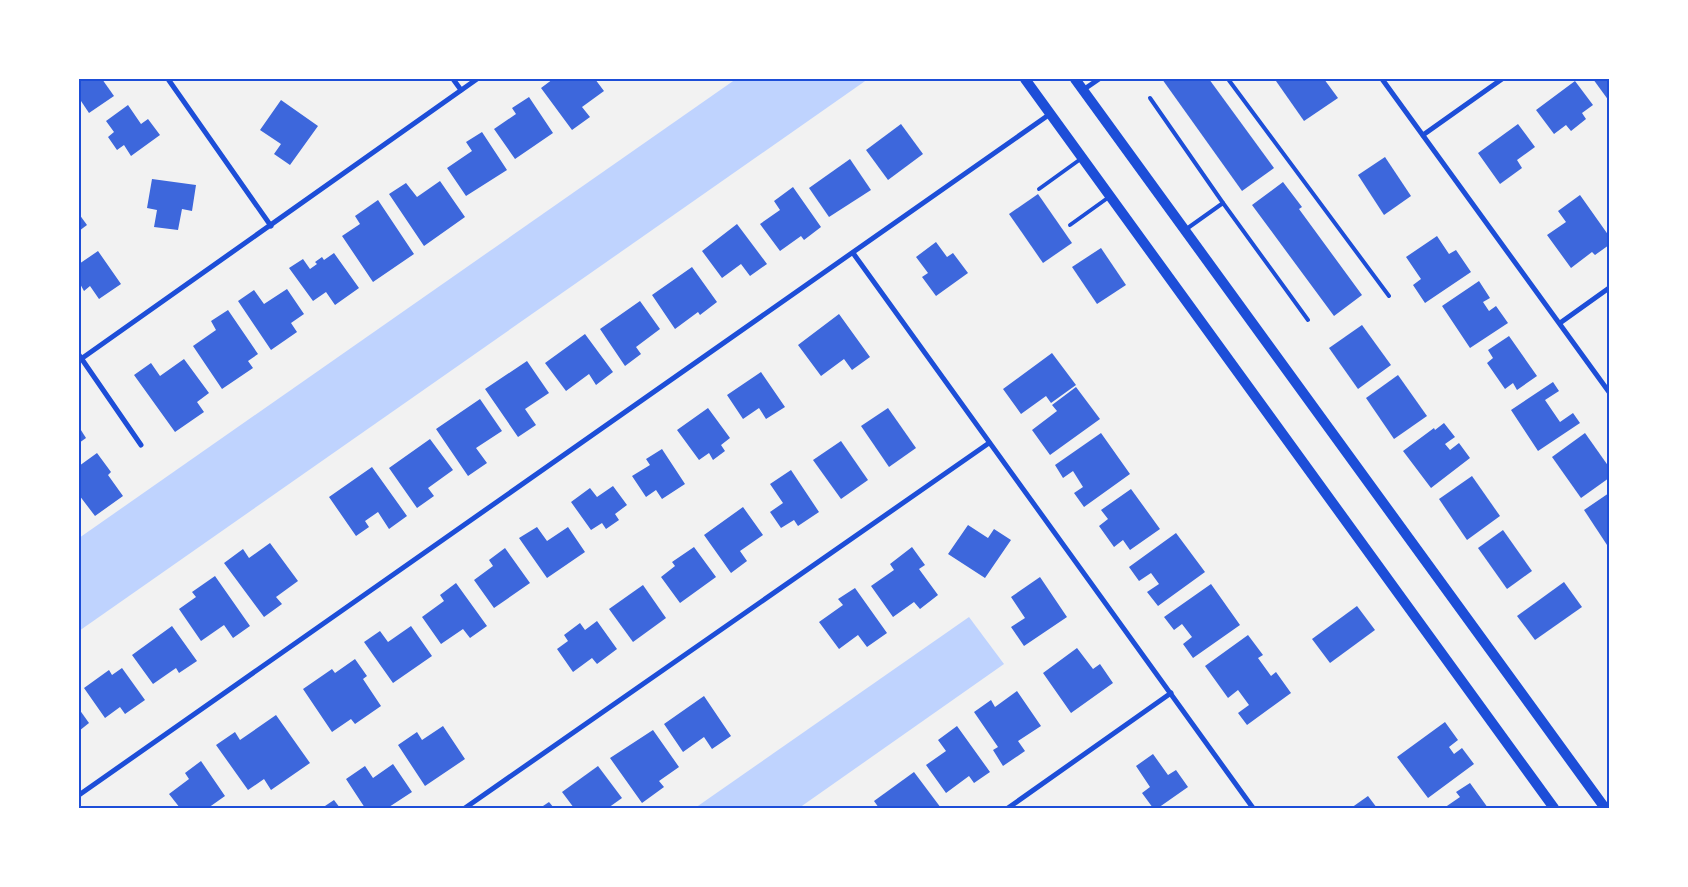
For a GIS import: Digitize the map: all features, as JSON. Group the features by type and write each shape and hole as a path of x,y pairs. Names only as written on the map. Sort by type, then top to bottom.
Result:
{"main road":[{"path":"1025,79 1554,808"},
{"path":"1075,79 1605,808"}],"street":[{"path":"168,79 271,226"},
{"path":"453,79 461,90"},
{"path":"141,445 80,357 271,226 477,79"},
{"path":"1083,90 1099,79"},
{"path":"1382,79 1609,392"},
{"path":"1423,135 1502,79"},
{"path":"79,795 1050,114"},
{"path":"853,253 1253,808"},
{"path":"1560,323 1609,288"},
{"path":"465,808 989,442"},
{"path":"1008,808 1171,693"}],"lane":[{"path":"1228,79 1389,296"},
{"path":"1150,98 1308,320"},
{"path":"1039,189 1082,158"},
{"path":"1070,225 1109,196"},
{"path":"1184,230 1223,203"}],"water":[{"path":"736,79 868,79 79,631 79,538"},
{"path":"969,617 1004,664 799,808 695,808"}],"building":[{"path":"79,79 102,79 114,96 89,113 79,98"},
{"path":"553,79 595,79 604,91 582,107 590,117 572,130 541,88"},
{"path":"1162,79 1209,79 1274,168 1242,191"},
{"path":"1279,79 1324,79 1338,98 1304,121 1276,81"},
{"path":"1593,79 1609,79 1609,101"},
{"path":"1575,81 1593,105 1582,113 1586,119 1571,131 1566,125 1554,134 1536,110"},
{"path":"529,97 553,133 515,159 494,129 516,114 512,108"},
{"path":"281,100 318,126 290,165 274,154 281,144 260,130"},
{"path":"128,105 141,124 148,119 160,135 131,156 124,145 117,150 108,137 114,132 106,121"},
{"path":"901,124 923,154 888,180 866,150"},
{"path":"1518,124 1535,147 1517,160 1522,168 1500,184 1478,153"},
{"path":"482,132 507,170 466,196 447,168 472,151 466,142"},
{"path":"1385,157 1411,196 1384,215 1358,175"},
{"path":"850,159 871,190 829,217 809,188"},
{"path":"152,179 196,185 192,211 182,209 178,230 154,227 157,210 147,208"},
{"path":"440,181 465,217 424,246 389,194 406,183 417,197"},
{"path":"1283,182 1302,207 1299,209 1362,295 1334,316 1252,205"},
{"path":"793,187 821,227 804,240 801,236 780,251 760,224 780,210 774,201"},
{"path":"1038,194 1072,243 1043,263 1009,214"},
{"path":"1580,195 1609,236 1609,245 1595,255 1592,252 1571,268 1547,235 1566,222 1558,211"},
{"path":"378,200 414,254 373,282 342,236 360,224 355,216"},
{"path":"79,214 87,225 79,231"},
{"path":"737,224 767,264 750,276 741,264 722,278 702,251"},
{"path":"1437,236 1449,254 1456,250 1471,272 1425,303 1413,285 1421,279 1406,257"},
{"path":"936,242 947,257 953,253 968,273 936,296 922,277 928,273 916,257"},
{"path":"1101,248 1126,285 1097,304 1072,267"},
{"path":"98,251 121,284 99,299 90,286 84,291 79,282 79,264"},
{"path":"334,253 359,288 335,305 326,292 313,301 289,268 303,259 310,269 322,257 324,260"},
{"path":"692,267 717,302 700,315 698,312 675,329 652,295"},
{"path":"1479,281 1490,298 1483,302 1489,311 1496,306 1508,323 1470,348 1442,306"},
{"path":"287,289 304,314 291,323 297,332 271,350 238,301 254,290 264,304"},
{"path":"640,301 660,329 636,347 641,354 625,366 600,329"},
{"path":"228,310 258,354 248,361 253,368 222,389 193,346 216,330 211,321"},
{"path":"839,314 870,357 852,370 844,359 821,376 798,345"},
{"path":"1362,325 1391,365 1358,389 1329,348"},
{"path":"585,334 613,372 596,385 589,374 566,391 545,363"},
{"path":"1509,336 1537,376 1517,390 1513,383 1505,389 1487,363 1493,358 1488,350"},
{"path":"1052,353 1076,385 1051,403 1046,396 1021,414 1003,389"},
{"path":"184,359 209,393 197,402 204,412 175,432 134,375 151,363 160,376"},
{"path":"527,361 549,393 525,409 536,425 518,437 485,389"},
{"path":"761,372 785,407 766,419 759,408 743,419 727,395"},
{"path":"1398,375 1427,416 1394,439 1366,398"},
{"path":"1553,382 1559,391 1545,400 1560,422 1573,413 1580,423 1538,451 1511,410"},
{"path":"1076,387 1100,419 1050,455 1032,430 1057,411 1052,405"},
{"path":"480,399 502,431 476,448 487,463 468,476 436,429"},
{"path":"708,408 730,438 721,445 725,451 713,460 709,453 699,460 677,430"},
{"path":"888,408 916,448 889,467 861,426"},
{"path":"1444,423 1455,437 1445,444 1450,450 1459,443 1470,458 1431,488 1403,451 1434,428 1435,430"},
{"path":"79,427 86,438 79,443"},
{"path":"1101,433 1130,474 1084,507 1074,493 1083,487 1073,471 1063,478 1055,465"},
{"path":"1585,433 1609,467 1609,478 1581,498 1552,457"},
{"path":"430,439 453,470 428,488 434,496 417,508 389,468"},
{"path":"841,441 868,480 841,499 813,460"},
{"path":"662,449 685,484 662,499 656,490 646,497 632,476 650,465 646,459"},
{"path":"97,453 111,472 108,475 123,496 95,516 79,495 79,466"},
{"path":"372,467 407,516 389,529 378,512 365,521 369,527 356,536 329,497"},
{"path":"791,470 819,512 798,526 794,520 781,528 770,512 783,503 770,484"},
{"path":"1472,476 1500,516 1467,540 1439,499"},
{"path":"613,486 627,505 615,514 619,520 606,529 602,523 591,530 571,502 590,488 597,497"},
{"path":"1131,489 1160,529 1130,550 1123,540 1114,547 1099,526 1108,519 1101,510"},
{"path":"1609,493 1609,548 1584,510"},
{"path":"743,507 763,535 740,551 747,561 731,573 704,535"},
{"path":"968,525 988,538 994,529 1011,540 985,578 948,554"},
{"path":"537,527 547,541 568,527 585,552 547,578 519,538"},
{"path":"1503,530 1532,571 1507,589 1478,548"},
{"path":"1176,533 1205,572 1158,606 1147,592 1159,584 1151,573 1139,581 1129,567"},
{"path":"270,543 298,581 276,597 282,604 264,617 224,563 243,549 249,558"},
{"path":"694,547 716,577 680,603 661,577 675,566 672,562"},
{"path":"912,547 925,565 919,569 938,595 920,609 914,602 893,617 871,586 894,570 890,564"},
{"path":"505,548 530,583 494,608 474,580 493,566 489,560"},
{"path":"215,576 250,626 233,638 224,625 201,641 179,609 196,597 192,592"},
{"path":"1040,577 1067,617 1024,646 1011,627 1025,618 1011,597"},
{"path":"1564,582 1582,607 1535,640 1517,616"},
{"path":"456,583 487,626 470,638 463,629 441,644 422,617 444,601 440,595"},
{"path":"1211,584 1240,625 1193,658 1183,644 1192,637 1182,624 1174,630 1164,617"},
{"path":"643,585 666,618 633,642 609,609"},
{"path":"855,588 887,633 867,647 858,635 839,649 819,622 843,605 838,599"},
{"path":"1357,606 1375,630 1330,663 1312,639"},
{"path":"597,621 617,649 597,664 592,658 573,672 557,649 568,641 564,635 580,623 585,630"},
{"path":"172,626 197,661 179,673 176,668 153,684 132,655"},
{"path":"411,626 432,656 393,683 364,642 380,631 388,642"},
{"path":"1248,635 1263,655 1258,658 1271,676 1276,672 1291,693 1247,725 1238,713 1249,705 1238,690 1228,698 1205,666"},
{"path":"1077,648 1093,669 1100,664 1113,683 1071,713 1043,673"},
{"path":"355,659 367,676 363,679 381,706 355,724 351,719 332,732 303,689 332,669 335,673"},
{"path":"122,668 145,700 125,714 120,707 105,718 84,688 109,670 112,675"},
{"path":"1017,691 1041,726 1018,741 1025,751 1003,766 993,750 998,747 974,712 991,700 995,707"},
{"path":"704,696 731,736 712,749 704,737 683,752 664,724"},
{"path":"79,709 89,723 79,731"},
{"path":"276,715 310,763 271,790 264,779 248,790 216,745 235,732 240,740"},
{"path":"1445,722 1458,740 1449,747 1454,754 1462,748 1474,764 1428,798 1397,757"},
{"path":"443,726 465,759 425,786 398,745 417,732 422,740"},
{"path":"957,726 990,772 974,783 969,776 946,793 926,765 946,751 938,740"},
{"path":"653,730 679,767 659,781 664,787 642,803 610,758"},
{"path":"1153,754 1168,775 1176,770 1188,787 1158,808 1153,808 1142,793 1150,787 1136,766"},
{"path":"201,761 225,796 208,808 180,808 169,794 189,779 185,773"},
{"path":"393,764 412,792 390,808 365,808 346,779 365,766 373,778"},
{"path":"598,766 622,798 608,808 574,808 562,792"},
{"path":"914,772 941,808 879,808 874,801"},
{"path":"1470,783 1488,808 1444,808 1460,797 1456,792"},
{"path":"1368,796 1377,808 1351,808"},
{"path":"334,800 340,808 322,808"},
{"path":"549,802 554,808 540,808"}]}
